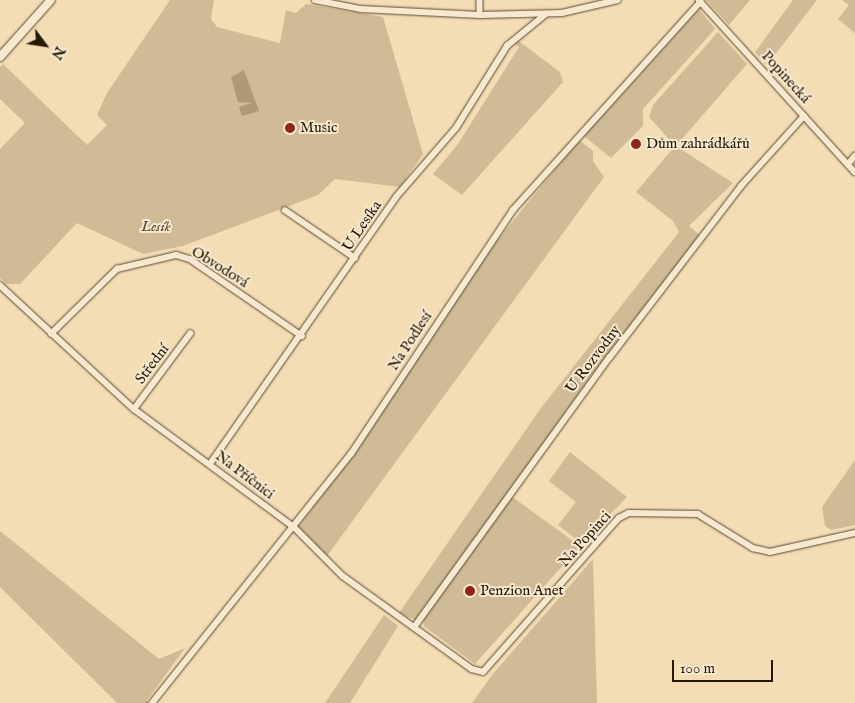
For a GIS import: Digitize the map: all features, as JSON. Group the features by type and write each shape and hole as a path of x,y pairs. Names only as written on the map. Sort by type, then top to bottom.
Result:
{"main road":[{"path":"0,57 51,0"}],"street":[{"path":"315,0 361,9 480,15 546,14 618,0"},
{"path":"480,0 480,15"},
{"name":"Popinecká","path":"700,1 855,172"},
{"name":"Na Podlesí","path":"152,703 352,454 513,210 700,1"},
{"name":"U Lesíka","path":"210,464 302,336 396,197 456,128 507,46 546,14"},
{"name":"U Rozvodny","path":"415,626 610,357 741,186 804,116"},
{"path":"848,164 855,156"},
{"path":"285,210 355,258"},
{"name":"Obvodová","path":"52,334 117,269 176,255 190,260 302,336"},
{"name":"Na Příčnici","path":"0,285 134,409 294,527 343,576 483,672"},
{"name":"Střední","path":"134,409 190,334"},
{"name":"Na Popinci","path":"483,672 619,518 629,514 698,514 753,548 770,552 855,533"}],"green space":[{"name":"Lesík","path":"170,0 214,0 211,19 217,27 280,43 286,10 296,13 306,4 383,17 423,154 400,187 335,179 318,195 183,246 143,254 77,223 20,284 6,284 0,278 0,149 25,123 0,99 0,67 3,64 87,145 107,125 97,115 107,93"},
{"path":"706,0 750,0 729,25"},
{"path":"793,0 817,0 767,65 755,52"},
{"path":"842,0 855,0 855,33 838,19 849,5"},
{"path":"699,9 715,29 643,109 643,126 611,158 584,136"},
{"path":"718,32 747,64 676,146 733,183 689,226 701,236 415,620 399,613 541,408 679,232 673,221 636,192 675,146 649,117 653,105"},
{"path":"516,39 560,72 563,82 462,195 433,174 458,144 519,47 513,42"},
{"path":"579,140 593,151 593,161 604,177 327,556 298,527 351,457 482,259"},
{"path":"570,452 627,497 582,544 558,525 576,502 549,481"},
{"path":"855,460 855,525 831,530 825,526 822,507"},
{"path":"511,496 580,546 475,664 424,626 423,619"},
{"path":"0,531 159,659 185,648 145,703 117,703 0,587"},
{"path":"593,559 597,703 472,703 492,675"},
{"path":"384,615 398,626 350,703 325,703"}],"shaded area":[{"path":"244,70 259,111 242,116 239,107 252,103 238,102 231,77"}],"place":[{"name":"Music","path":"290,128"},
{"name":"Dům zahrádkářů","path":"636,144"},
{"name":"Penzion Anet","path":"470,591"}]}
